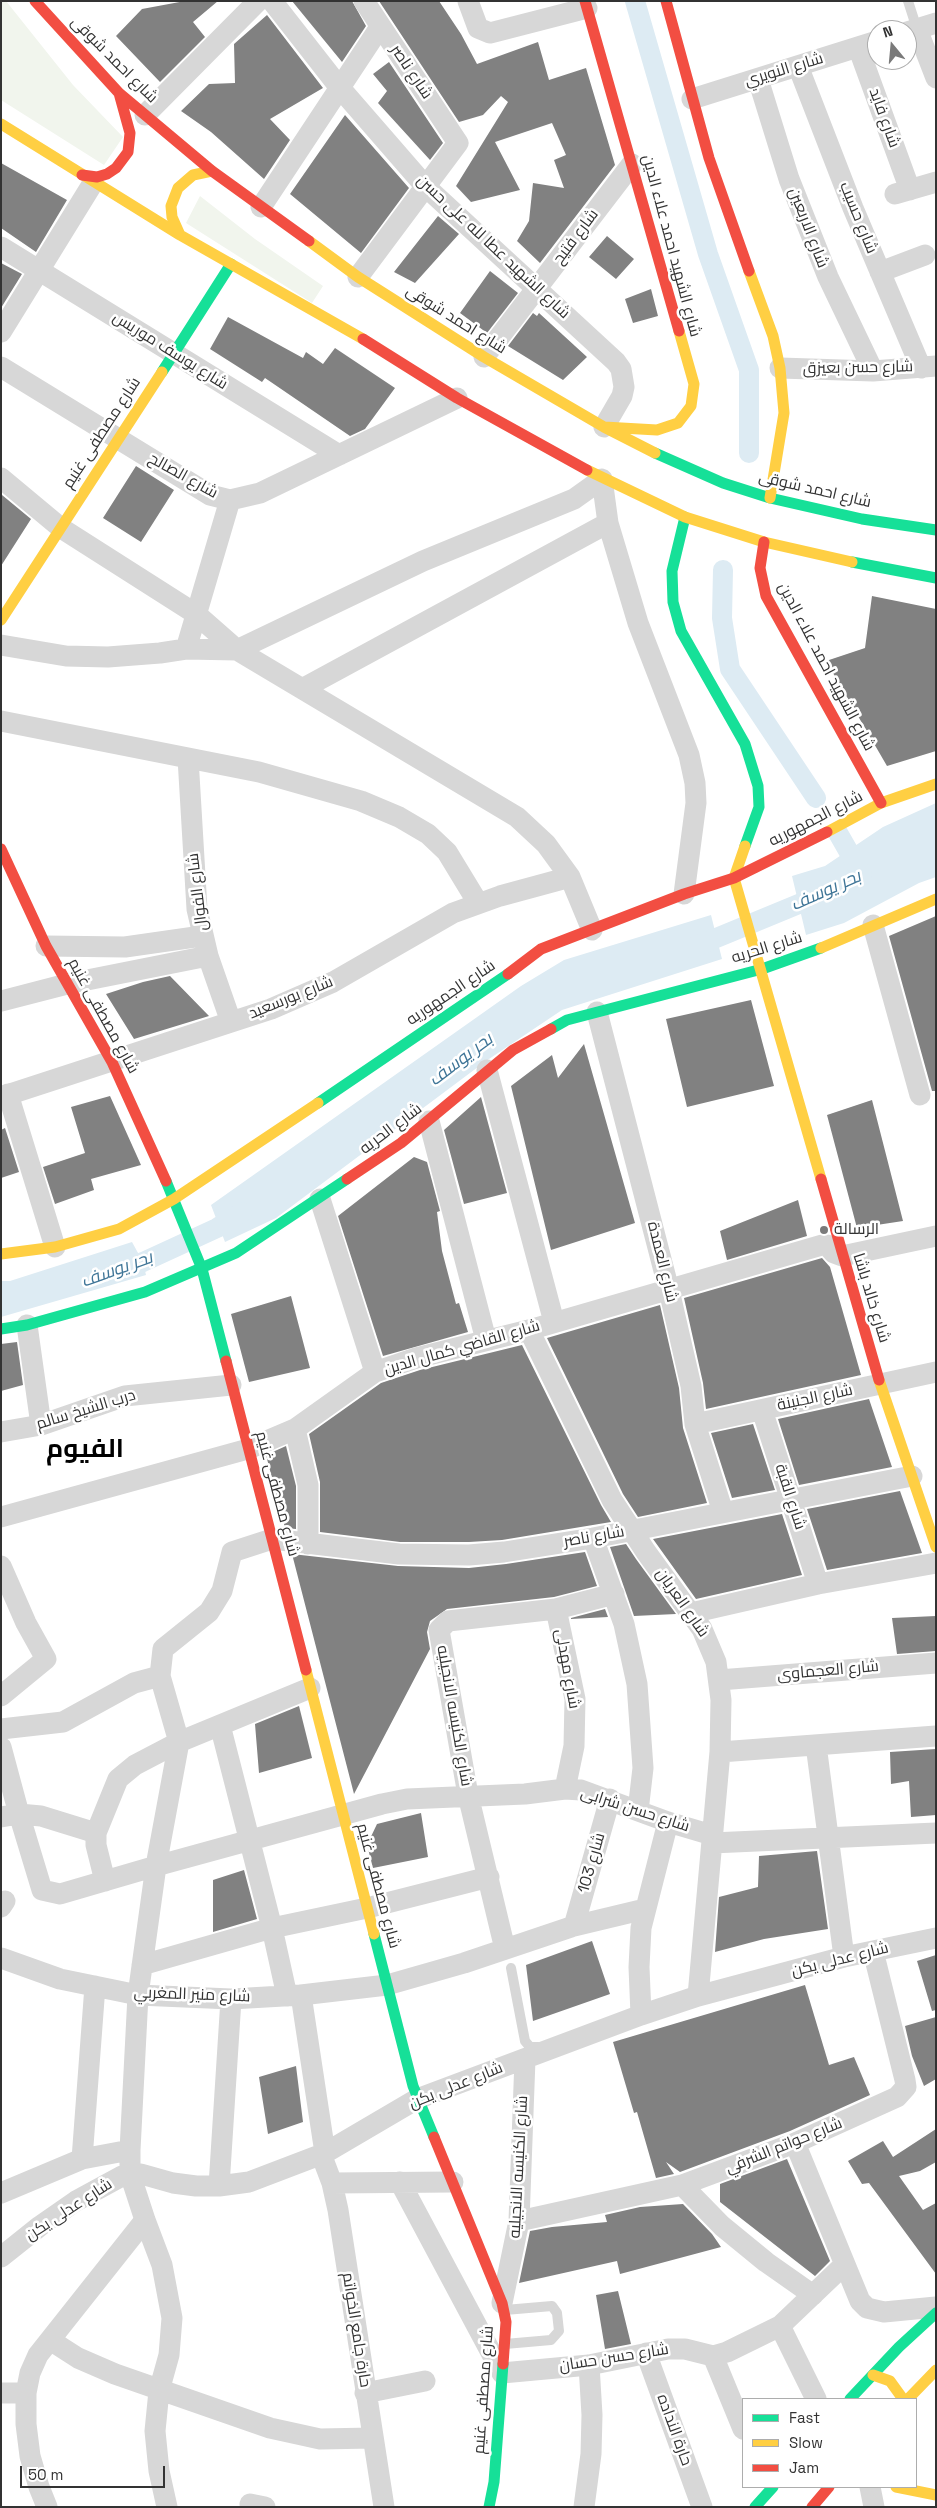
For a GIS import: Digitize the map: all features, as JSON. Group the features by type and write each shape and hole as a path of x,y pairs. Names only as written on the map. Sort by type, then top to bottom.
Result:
{"street":[{"name":"شارع احمد شوقى","path":"35,1 120,93 212,171 358,277 484,358 604,427 666,459 714,479 770,498 862,519 936,530"},
{"path":"145,115 258,1"},
{"name":"شارع الشهيد عطا لله على حسن","path":"272,1 340,88 426,187 616,362 621,369 624,387 622,396 604,427"},
{"name":"شارع ناصر","path":"364,1 458,143 426,187"},
{"path":"468,1 478,28 490,33 586,4"},
{"path":"666,1 692,99 729,220 773,336 780,368 784,413 770,498"},
{"name":"شارع الشهيد احمد علاء الدين","path":"586,4 694,384 694,395 685,415 668,428 657,430 604,427"},
{"path":"261,206 380,27"},
{"path":"920,28 936,78"},
{"name":"شارع النويري","path":"692,99 867,44"},
{"name":"شارع حسيب","path":"798,66 880,272 928,367"},
{"name":"شارع فايد","path":"873,70 903,192 936,182"},
{"name":"شارع الاربعين","path":"758,79 789,179 828,277 873,371"},
{"path":"1,332 88,179 107,174 116,168 128,152 130,133 120,93"},
{"path":"1,124 180,235 348,329 457,398 602,479 685,517 764,542 885,570 936,578"},
{"name":"شارع فتيح","path":"484,358 632,164"},
{"path":"180,235 172,217 172,206 178,188 193,175 212,171"},
{"path":"358,277 426,187"},
{"name":"شارع يوسف موريس","path":"1,247 340,455"},
{"path":"880,272 926,255"},
{"name":"شارع مصطفى غنيم","path":"1,620 231,264"},
{"name":"شارع الصالح","path":"1,367 210,495 230,500 260,493 457,398"},
{"name":"شارع حسن بعيزق","path":"780,368 873,371 928,367"},
{"path":"1,478 61,528 196,614 237,650 517,817 546,844 570,877 592,930"},
{"path":"602,479 608,523 638,623 689,755 695,783 696,803 684,894"},
{"path":"1,645 57,655 108,657 186,649 237,650 423,561 574,499 602,479"},
{"path":"186,649 230,500"},
{"path":"685,517 672,571 673,602 681,631 744,744 758,786 759,807 734,878"},
{"path":"302,689 608,523"},
{"name":"شارع الشهيد احمد علاء الدين","path":"764,542 760,568 766,596 881,803"},
{"path":"1,721 188,758 318,787 361,800 399,817 428,834 447,852 478,903"},
{"name":"شارع الفوال","path":"188,758 194,881 205,946 232,1022"},
{"name":"شارع الجمهوريه","path":"1,1254 55,1248 119,1229 174,1199 492,986 541,949 684,894 734,878 794,850 881,803 936,784"},
{"name":"شارع مصطفى غنيم","path":"1,849 46,946 112,1062 174,1199 202,1269 417,2099 453,2182 503,2307 504,2344 502,2373 494,2482 489,2507"},
{"name":"شارع بورسعيد","path":"5,1095 232,1022 310,993 430,926 478,903 570,877"},
{"name":"شارع خالد باشا","path":"734,878 762,968 842,1256 880,1384 936,1547"},
{"name":"شارع الحريه","path":"1,1329 27,1325 145,1292 236,1253 320,1199 428,1121 513,1050 567,1020 762,968 825,946 873,925 935,902"},
{"path":"873,925 920,1095"},
{"path":"46,946 205,946"},
{"path":"1,1001 205,946"},
{"name":"شارع العمدة","path":"597,1012 669,1290 691,1386 695,1424 723,1512"},
{"path":"487,1070 554,1322"},
{"path":"5,1095 55,1248"},
{"path":"428,1121 486,1340"},
{"path":"320,1199 375,1372"},
{"path":"842,1256 936,1236"},
{"name":"شارع القاضي كمال الدين","path":"1,1517 248,1450 295,1428 375,1372 416,1358 529,1330 824,1245 842,1256"},
{"path":"27,1325 41,1425"},
{"name":"شارع العريان","path":"529,1330 598,1473 631,1530 691,1613 710,1645 720,1680 720,1752 698,1996"},
{"name":"شارع الجنينة","path":"695,1424 936,1372"},
{"name":"درب الشيخ سالم","path":"1,1432 41,1425 124,1396 231,1385"},
{"name":"شارع القبة","path":"762,1410 818,1584"},
{"path":"295,1428 308,1485 308,1544"},
{"name":"شارع ناصر","path":"272,1540 399,1554 469,1555 504,1552 594,1538 912,1476"},
{"path":"594,1538 614,1594 632,1656 641,1712 643,1768 638,1811"},
{"path":"167,2507 156,2450 156,2411 159,2391 169,2354 172,2318 162,2265 130,2174 138,1995 156,1866 179,1742 160,1676 163,1649 209,1612 222,1591 232,1552 272,1540"},
{"path":"691,1613 818,1584 936,1563"},
{"path":"1,1566 26,1623 46,1659 1,1696"},
{"name":"شارع الكنيسه الانجيليه","path":"508,1959 490,1877 468,1795 440,1630 448,1621 556,1608 614,1594"},
{"name":"شارع مهدلى","path":"556,1608 575,1699 574,1746 565,1788"},
{"name":"شارع العجماوى","path":"720,1680 936,1663"},
{"path":"1,1729 63,1722 134,1683 160,1676"},
{"path":"105,1881 96,1845 96,1832 118,1779 135,1765 179,1742 310,1688"},
{"name":"حارة جامع الخواتم","path":"220,1725 272,1928 294,1996 323,2153 332,2183 384,2507"},
{"path":"720,1752 936,1736"},
{"path":"816,1745 844,1957"},
{"path":"1,1747 10,1816 41,1816 96,1832"},
{"name":"شارع حسن شرابى","path":"10,1816 42,1890 60,1894 250,1840 407,1799 524,1794 565,1788 581,1790 610,1800 712,1839 936,1833"},
{"name":"شارع 103","path":"574,1926 610,1800"},
{"path":"636,2017 640,1947 645,1909 668,1822"},
{"path":"142,1965 272,1928 366,1908 490,1877"},
{"name":"شارع منير المغربي","path":"1,1958 60,1979 138,1995 230,1999 294,1996 386,1985 508,1959 574,1926 645,1909"},
{"name":"شارع عدلى يكن","path":"1,2257 40,2226 76,2201 130,2174 141,2174 173,2183 218,2186 249,2182 323,2153 417,2099 636,2017 698,1996 844,1957 936,1938"},
{"name":"شارع حواتم الشرفي","path":"519,2221 682,2185 795,2143 897,2097 906,2087 873,1951"},
{"path":"82,2159 94,1986"},
{"path":"218,2186 230,1999"},
{"name":"شارع الكنيسه الانجيليه","path":"503,2307 519,2221 524,2059"},
{"path":"795,2143 860,2301 867,2308 875,2312 936,2307"},
{"path":"1,2193 82,2159 130,2150"},
{"path":"400,2182 502,2373"},
{"path":"332,2183 453,2182"},
{"path":"682,2185 722,2226 766,2262 813,2295"},
{"path":"47,2507 30,2456 26,2424 26,2393 30,2373 38,2355 145,2220"},
{"path":"742,2426 714,2356 727,2352 780,2326 844,2265"},
{"path":"851,2398 936,2313"},
{"path":"780,2326 816,2398"},
{"path":"50,2340 78,2358 159,2391 295,2435 320,2438 372,2438"},
{"name":"شارع حسن حسان","path":"502,2373 589,2365 677,2348 714,2356"},
{"name":"حارة النداده","path":"646,2353 702,2507"},
{"path":"584,2507 592,2454 589,2365"},
{"path":"909,2398 936,2370"},
{"path":"873,2375 890,2381 902,2398"},
{"path":"366,2393 425,2381"},
{"path":"1,2393 26,2393"},
{"path":"812,2507 828,2488"},
{"path":"870,2488 874,2507"},
{"path":"901,2488 936,2495"}],"lane":[{"path":"908,1 920,28"},
{"path":"508,1959 525,2041 530,2047 539,2048 618,2016 636,2017"},
{"path":"503,2307 552,2306 557,2313 559,2331 551,2340 504,2344"}],"shaded area":[{"path":"1,1 6,1 73,85 123,137 104,165 1,100"},
{"path":"200,196 255,239 323,286 312,303 186,223"}],"water":[{"path":"936,803 936,877 919,883 844,923 806,935 792,876 825,866 883,827"},
{"path":"711,915 722,959 562,1010 486,1061 276,1218 225,1242 211,1205 521,986 564,960"},
{"path":"132,1242 143,1262 146,1275 1,1317 1,1281 10,1281"}],"building":[{"path":"185,1 218,1 193,22 205,37 160,82 116,36 142,9"},
{"path":"292,1 352,1 366,26 342,62"},
{"path":"379,1 439,1 461,34 477,64 538,42 549,80 586,68 615,165 540,263 517,241 529,221 533,183 564,188 554,160 566,155 552,123 495,142 520,190 471,202 456,186 508,102 501,96 483,115 459,122"},
{"path":"267,15 323,88 270,119 290,140 264,179 211,132 181,111 209,84 235,83 234,44"},
{"path":"389,62 443,143 430,160 378,103 387,91 373,74"},
{"path":"345,115 409,188 361,253 290,194"},
{"path":"1,163 67,200 36,252 1,228"},
{"path":"438,216 459,234 415,283 394,272"},
{"path":"607,236 634,259 616,279 589,257"},
{"path":"1,263 22,274 1,308"},
{"path":"490,271 518,293 487,333 460,313"},
{"path":"651,289 658,316 633,323 625,299"},
{"path":"533,313 537,316 539,313 587,357 563,380 508,346"},
{"path":"228,317 303,358 306,352 323,364 335,348 395,388 365,429 350,436 265,378 262,382 210,349"},
{"path":"136,466 174,490 141,542 103,518"},
{"path":"1,496 31,519 1,566"},
{"path":"872,596 936,609 936,751 887,766 826,661 865,648"},
{"path":"936,916 936,1091 932,1091 889,936"},
{"path":"170,976 209,1016 134,1039 106,994 143,982"},
{"path":"751,1000 774,1086 687,1107 666,1019"},
{"path":"584,1044 635,1223 551,1250 511,1086 552,1055 558,1078"},
{"path":"110,1096 141,1165 91,1179 94,1190 55,1204 43,1167 85,1153 71,1107"},
{"path":"481,1097 507,1193 464,1204 444,1130"},
{"path":"872,1100 903,1221 857,1228 827,1115"},
{"path":"5,1128 19,1172 1,1178 1,1130"},
{"path":"414,1157 427,1162 440,1211 437,1212 442,1251 456,1304 459,1303 468,1332 383,1356 338,1216"},
{"path":"798,1200 807,1236 727,1260 720,1231"},
{"path":"822,1258 830,1267 861,1375 706,1409 703,1383 684,1298"},
{"path":"291,1296 310,1368 249,1382 231,1314"},
{"path":"660,1305 679,1388 683,1428 707,1503 638,1517 623,1494 547,1338"},
{"path":"17,1342 23,1385 1,1391 1,1344"},
{"path":"522,1345 611,1522 502,1540 469,1542 400,1542 320,1532 320,1482 309,1434 381,1383 420,1370"},
{"path":"869,1399 892,1467 799,1485 778,1419"},
{"path":"753,1424 775,1490 732,1498 711,1433"},
{"path":"286,1446 296,1486 296,1529 285,1528 266,1455"},
{"path":"900,1491 922,1553 827,1570 807,1509"},
{"path":"782,1514 802,1575 696,1599 653,1539"},
{"path":"626,1544 676,1614 634,1616 610,1547"},
{"path":"585,1552 597,1586 554,1597 447,1609 430,1621 427,1632 430,1649 354,1794 292,1554 398,1566 469,1568"},
{"path":"605,1609 608,1617 571,1619 571,1618"},
{"path":"936,1616 936,1651 897,1654 892,1618"},
{"path":"299,1706 312,1758 259,1773 255,1724"},
{"path":"936,1749 936,1815 911,1817 909,1781 891,1784 890,1752"},
{"path":"421,1813 428,1857 373,1868 367,1845 377,1824"},
{"path":"817,1851 828,1929 764,1939 715,1952 719,1897 758,1887 759,1856"},
{"path":"244,1870 257,1919 213,1932 213,1880"},
{"path":"592,1941 610,1994 533,2021 526,1965"},
{"path":"936,1955 936,2010 932,2011 917,1961"},
{"path":"805,1985 829,2065 854,2057 870,2095 790,2131 680,2172 666,2162 674,2174 656,2178 637,2112 634,2113 613,2042"},
{"path":"936,2017 936,2079 924,2086 912,2056 905,2026"},
{"path":"296,2066 303,2122 268,2134 259,2077"},
{"path":"936,2129 936,2162 920,2171 899,2176 923,2210 936,2203 936,2274 869,2183 862,2184 848,2161 883,2141 893,2157"},
{"path":"787,2159 830,2261 815,2276 720,2202 720,2184"},
{"path":"683,2204 712,2234 721,2247 620,2274 617,2261 519,2283 530,2231 607,2222 605,2215 640,2207"},
{"path":"618,2291 631,2344 605,2349 596,2295"}],"waterway":[{"path":"635,1 708,254 749,370 749,453"},
{"path":"723,570 722,618 730,669 816,798"},
{"path":"838,833 862,875"},
{"name":"بحر يوسف","path":"692,948 823,894"},
{"name":"بحر يوسف","path":"117,1271 143,1262 217,1228 242,1212"}],"traffic: fast":[{"path":"162,372 231,264"},
{"path":"655,453 723,483 770,498 862,519 936,530"},
{"path":"685,517 672,571 673,602 681,631 745,744 758,786 759,807 745,846"},
{"path":"852,562 936,578"},
{"path":"551,1029 567,1020 762,969 821,948"},
{"path":"318,1103 508,974"},
{"path":"1,1329 27,1325 145,1292 236,1253 347,1179"},
{"path":"166,1181 202,1269 226,1361"},
{"path":"374,1934 413,2086 434,2137"},
{"path":"851,2398 899,2347 936,2313"},
{"path":"489,2507 494,2482 503,2364"},
{"path":"755,2507 772,2488"}],"traffic: slow":[{"path":"1,124 180,235 363,339"},
{"path":"180,235 172,217 171,206 178,188 193,175 212,171"},
{"path":"309,241 358,277 484,357 604,427 655,453"},
{"path":"749,271 773,336 780,368 784,413 770,498"},
{"path":"604,427 657,430 678,423 691,406 694,384 679,331"},
{"path":"1,620 162,372"},
{"path":"587,470 685,517 764,542 852,562"},
{"path":"827,832 881,803 936,784"},
{"path":"745,846 734,878 821,1179"},
{"path":"821,948 936,899"},
{"path":"1,1254 55,1247 119,1229 174,1199 318,1103"},
{"path":"879,1380 936,1547"},
{"path":"306,1670 374,1934"},
{"path":"909,2398 936,2370"},
{"path":"873,2375 890,2381 902,2398"},
{"path":"901,2488 936,2495"}],"traffic: jam":[{"path":"35,1 119,93 212,171 309,241"},
{"path":"585,1 679,331"},
{"path":"666,1 709,158 749,271"},
{"path":"82,175 97,177 107,174 116,168 128,152 130,133 119,93"},
{"path":"363,339 457,398 587,470"},
{"path":"764,542 760,568 766,596 881,803"},
{"path":"508,974 541,949 684,894 734,878 827,832"},
{"path":"1,849 46,946 112,1062 166,1181"},
{"path":"347,1179 401,1143 513,1050 551,1029"},
{"path":"821,1179 879,1380"},
{"path":"226,1361 306,1670"},
{"path":"434,2137 502,2303 506,2322 503,2364"},
{"path":"812,2507 828,2488"}],"place":[{"name":"الرسالة","path":"824,1230"}],"district":[{"name":"الفيوم","path":"85,1450"}]}
